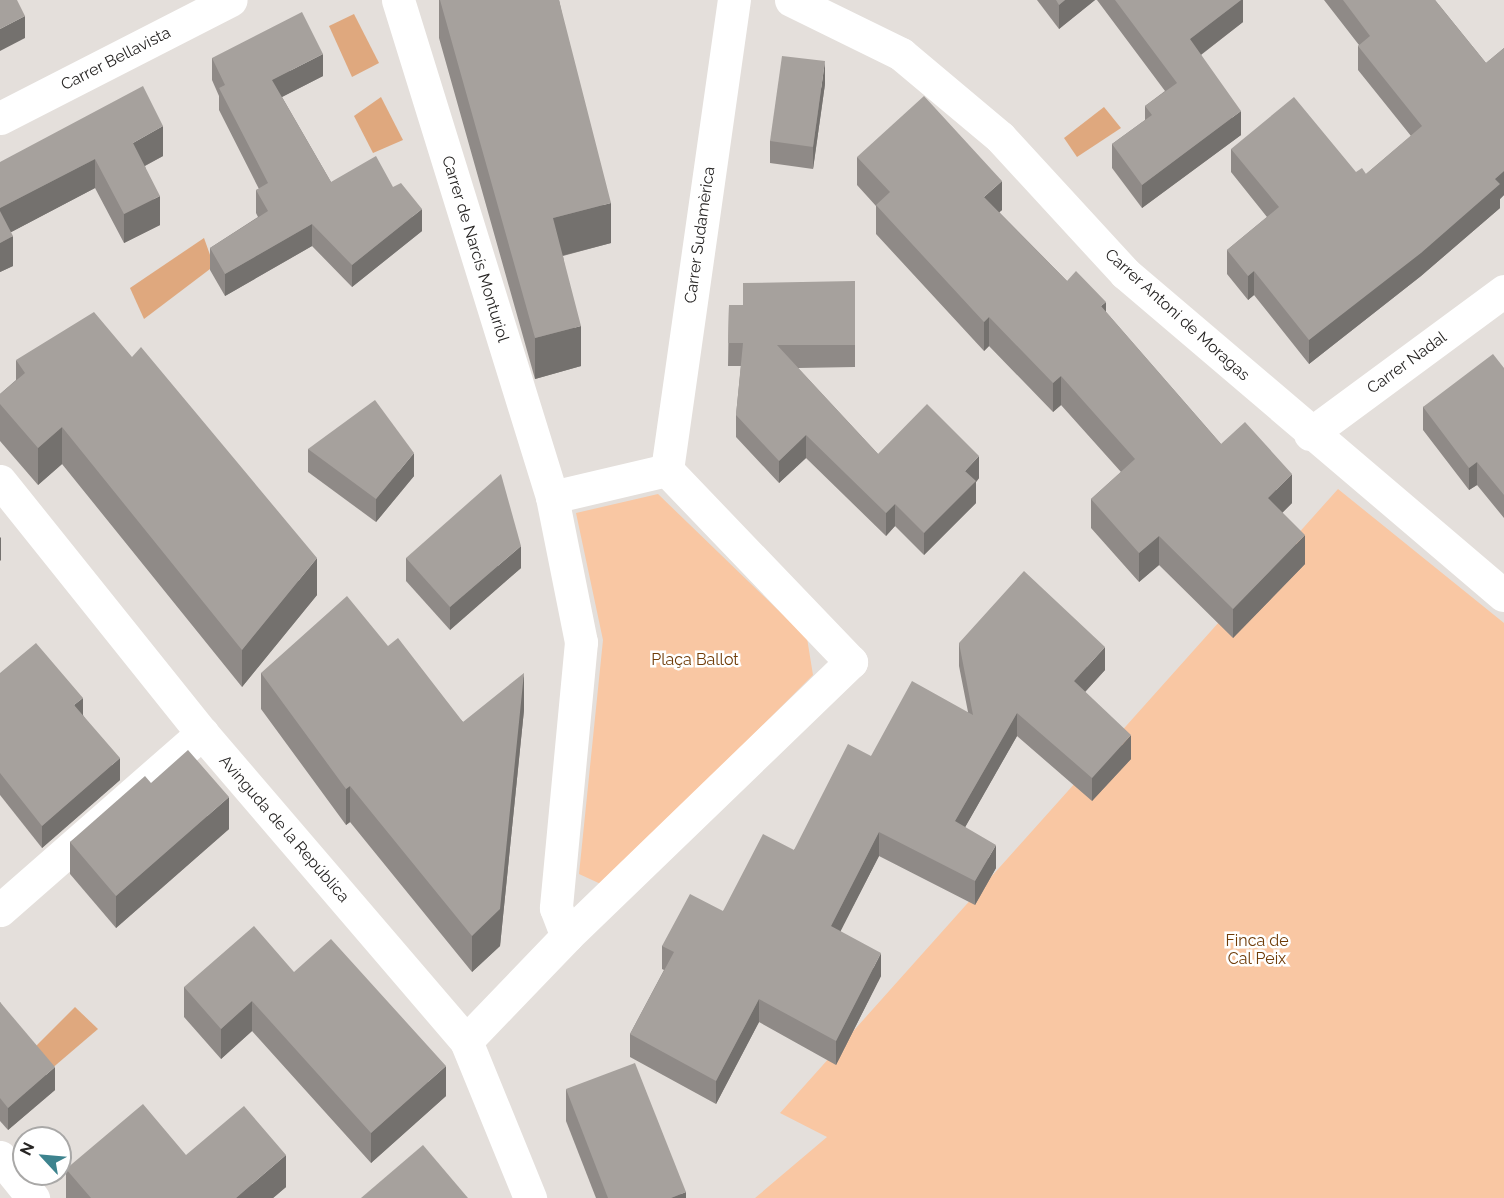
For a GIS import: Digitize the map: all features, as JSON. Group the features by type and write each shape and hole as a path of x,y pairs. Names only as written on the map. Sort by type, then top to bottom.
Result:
{"street":[{"name":"Carrer Bellavista","path":"0,118 231,0"},
{"name":"Carrer de Narcís Monturiol","path":"398,0 552,497"},
{"name":"Carrer Sudamèrica","path":"667,470 734,0"},
{"name":"Carrer Antoni de Moragas","path":"791,0 901,54 1000,137 1125,273 1310,434 1504,595"},
{"name":"Carrer Nadal","path":"1310,434 1504,291"},
{"path":"466,1041 567,936 851,662 667,470 552,497 581,642 556,908 567,936"},
{"name":"Avinguda de la República","path":"0,481 202,733 466,1041 530,1198"},
{"path":"0,910 202,733"},
{"path":"0,1157 33,1198"}],"green space":[{"name":"Finca de Cal Peix","path":"1338,489 1504,623 1504,1198 755,1198 827,1137 780,1113"},
{"name":"Plaça Ballot","path":"658,494 807,638 813,675 603,885 579,874 603,640 576,513"}],"shaded area":[{"path":"354,14 379,63 352,77 329,26"},
{"path":"381,97 403,140 373,153 354,116"},
{"path":"1104,107 1121,128 1077,157 1064,138"},
{"path":"204,238 214,266 144,319 130,288"},
{"path":"75,1007 98,1029 43,1076 26,1056"}],"building":[{"path":"0,0 17,0 25,16 0,29"},
{"path":"440,0 559,0 611,203 553,218 581,326 535,338"},
{"path":"1115,0 1241,0 1190,39 1241,111 1142,185 1112,144 1152,115 1145,106 1177,83"},
{"path":"1343,0 1435,0 1486,63 1504,48 1504,171 1495,179 1500,184 1421,253 1309,340 1254,271 1248,276 1227,250 1279,207 1231,149 1294,97 1356,172 1362,168 1366,174 1422,126 1358,46 1370,36"},
{"path":"302,12 323,54 272,80 331,182 376,156 393,187 401,183 422,209 352,265 312,224 225,274 210,248 268,211 256,190 268,183 219,88 225,85 212,58"},
{"path":"782,56 825,61 813,147 770,141"},
{"path":"143,86 163,126 133,143 160,196 124,214 95,159 0,208 0,162"},
{"path":"924,96 1002,181 984,197 1067,281 1076,271 1106,302 1101,306 1221,444 1245,422 1292,474 1268,498 1305,535 1233,609 1159,536 1139,553 1091,499 1135,459 1061,376 1053,383 989,317 984,322 876,205 890,192 857,157"},
{"path":"0,211 13,236 0,243"},
{"path":"855,281 855,345 777,345 878,454 927,404 979,456 965,471 976,481 924,533 895,504 886,513 806,435 779,461 736,415 743,343 728,343 729,305 743,305 743,283"},
{"path":"94,312 132,357 141,347 317,558 242,650 62,427 38,448 0,404 0,394 25,373 16,360"},
{"path":"1493,354 1504,368 1504,495 1477,462 1469,468 1423,407"},
{"path":"375,400 414,453 376,499 308,449"},
{"path":"501,474 521,546 450,607 406,558"},
{"path":"1024,571 1105,647 1074,681 1131,735 1092,778 1017,713 955,821 996,845 975,881 879,832 831,926 881,953 836,1041 759,999 716,1081 630,1034 674,952 662,946 690,894 723,911 763,834 794,850 848,744 871,756 912,681 973,715 959,643"},
{"path":"347,596 388,646 398,638 463,722 524,673 500,909 472,936 350,786 346,789 261,673"},
{"path":"36,643 83,698 74,705 120,758 42,826 0,773 0,673"},
{"path":"188,750 229,797 116,896 70,842 145,776 151,783"},
{"path":"254,926 294,972 331,939 446,1066 371,1133 252,1001 221,1029 184,987"},
{"path":"0,1002 55,1067 8,1108 0,1098"},
{"path":"635,1063 686,1192 671,1198 608,1198 566,1089"},
{"path":"143,1104 186,1155 244,1106 286,1155 236,1198 91,1198 72,1176 72,1164"},
{"path":"423,1145 468,1198 361,1198"}]}
